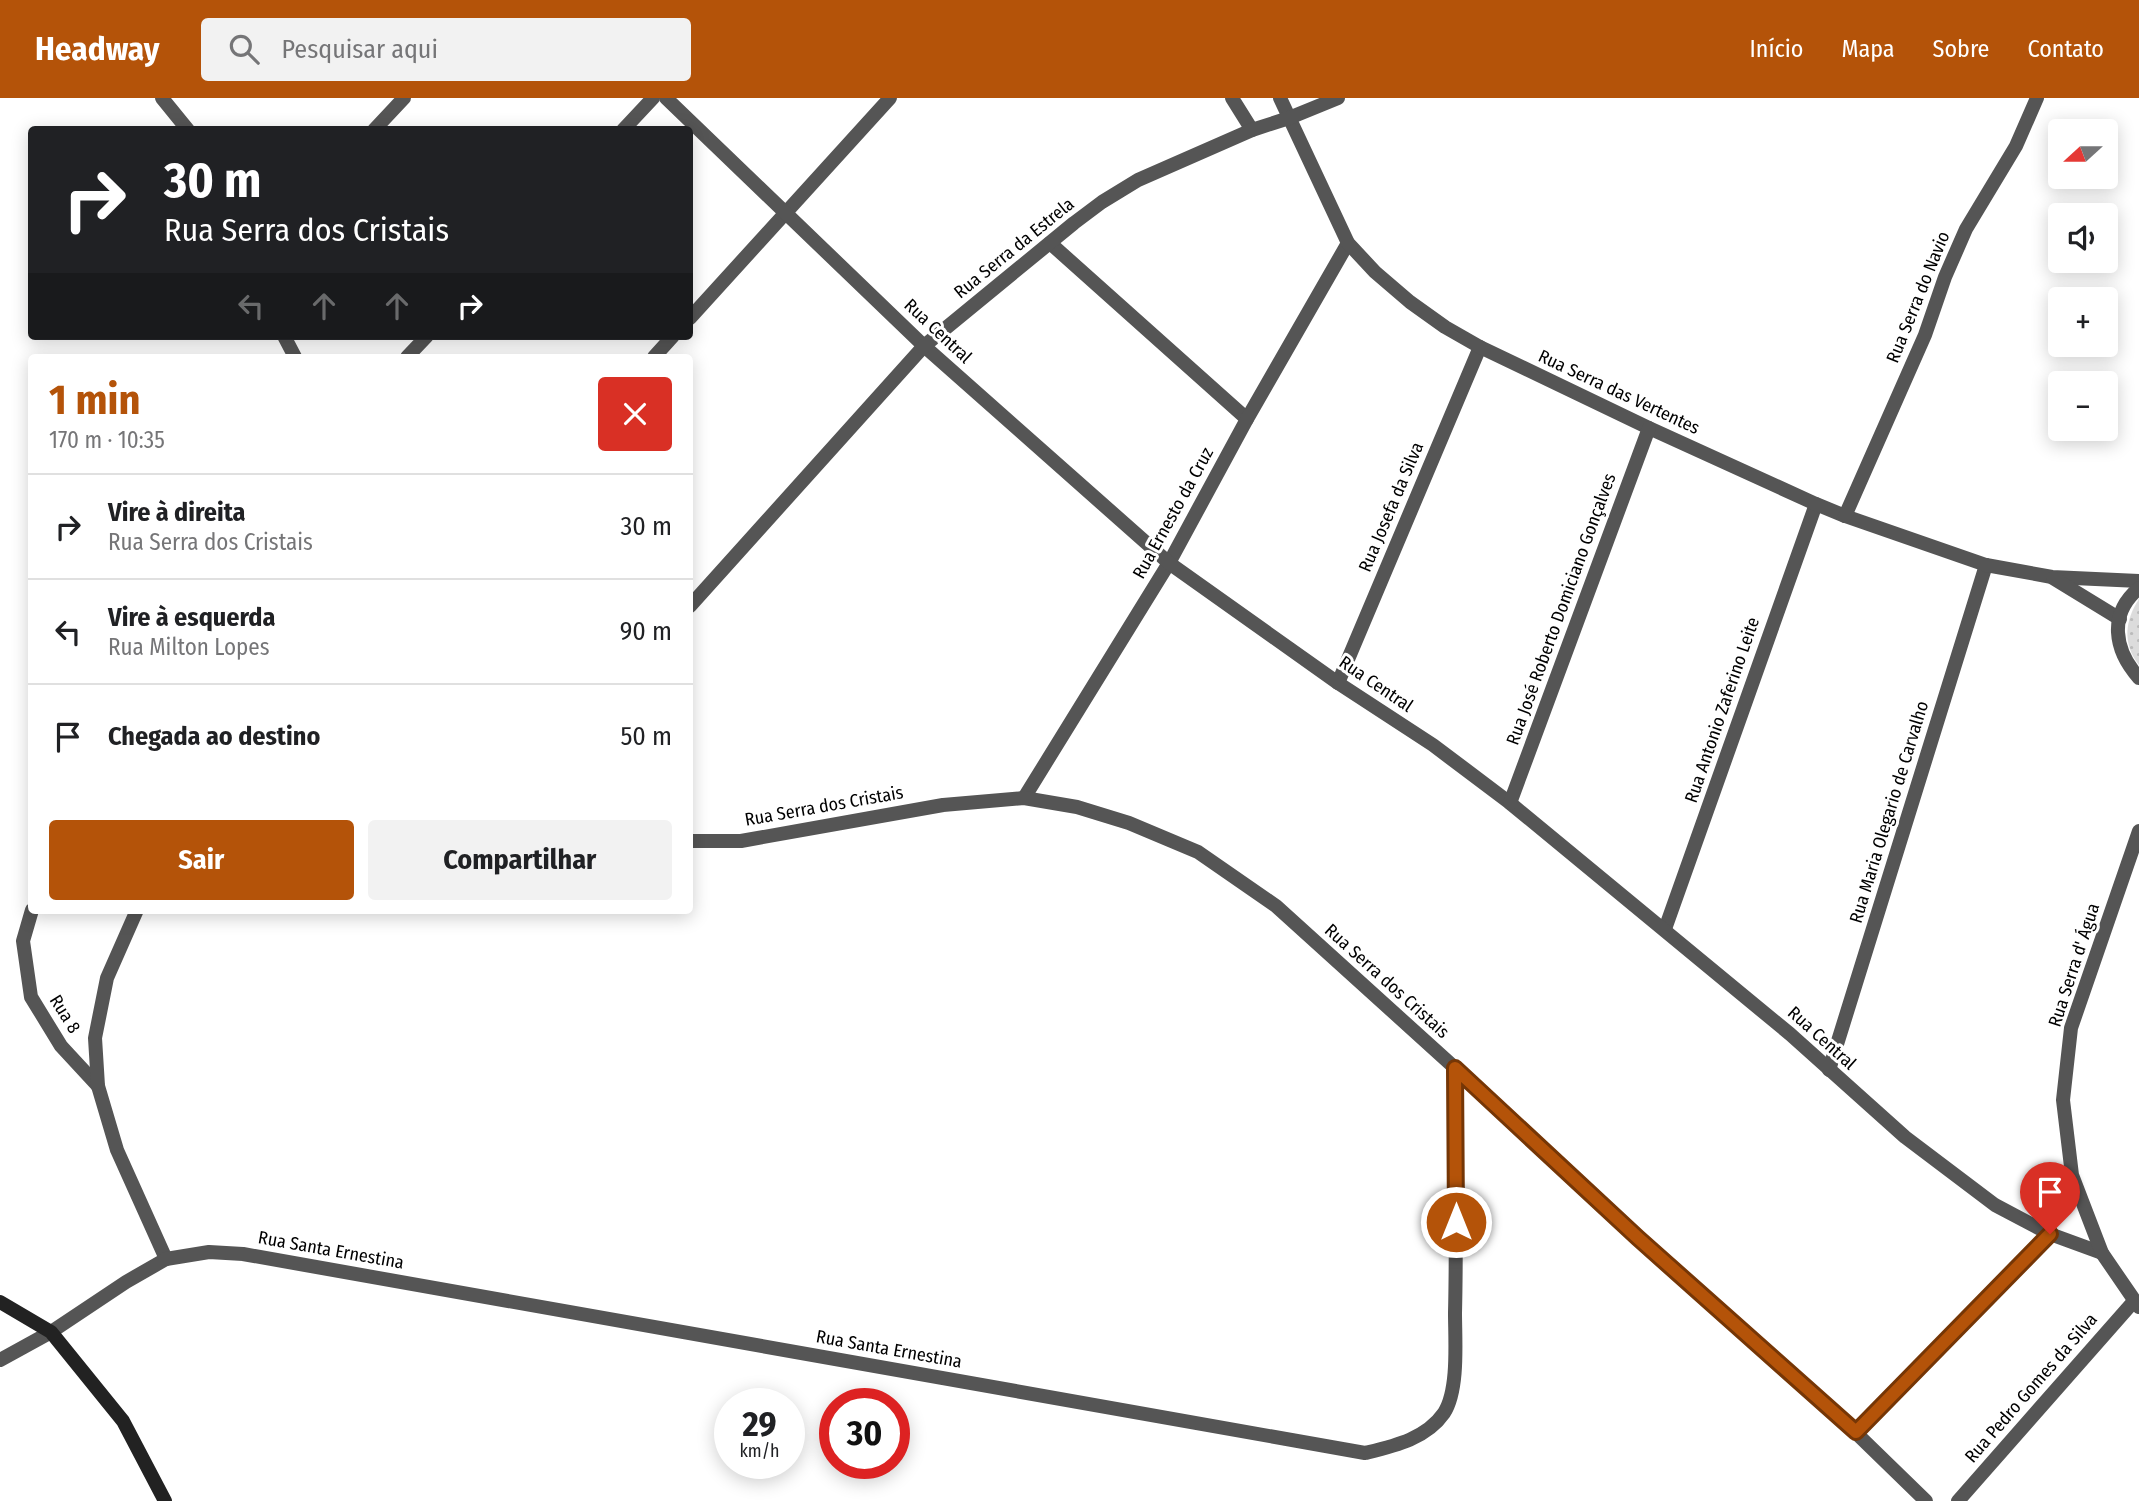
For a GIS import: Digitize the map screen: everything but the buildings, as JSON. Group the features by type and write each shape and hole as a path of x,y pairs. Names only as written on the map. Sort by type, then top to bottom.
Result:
{"main road":[{"path":"0,1302 51,1332 123,1420 165,1501"}],"street":[{"path":"378,126 404,98"},
{"path":"627,126 653,98"},
{"name":"Rua Central","path":"666,98 924,345 1169,563 1433,745 1510,803 1790,1034 1905,1137 1995,1205 2050,1234 2102,1253"},
{"path":"693,315 890,98"},
{"path":"1232,98 1252,130"},
{"name":"Rua Serra das Vertentes","path":"1280,98 1348,243 1375,272 1410,302 1445,327 1480,347 1649,428 1845,516 1986,565 2052,577 2139,581"},
{"name":"Rua Serra da Estrela","path":"693,603 924,345 1102,202 1138,180 1252,130 1338,98"},
{"name":"Rua Serra do Navio","path":"1845,516 1926,335 1945,277 1966,229 2016,146 2037,98"},
{"path":"165,99 185,126"},
{"path":"1050,243 1247,419"},
{"name":"Rua Ernesto da Cruz","path":"1024,798 1169,563 1247,419 1348,243"},
{"path":"410,354 423,340"},
{"path":"657,354 669,340"},
{"name":"Rua Josefa da Silva","path":"1338,682 1480,347"},
{"name":"Rua José Roberto Domiciano Gonçalves","path":"1510,803 1649,428"},
{"name":"Rua Antonio Zaferino Leite","path":"1665,929 1816,504"},
{"name":"Rua Maria Olegario de Carvalho","path":"1829,1070 1986,565"},
{"name":"Rua Serra das Vertentes","path":"2052,577 2120,619"},
{"path":"2139,588 2127,602 2118,628 2119,647 2127,664 2139,678"},
{"name":"Rua Serra dos Cristais","path":"693,841 741,841 943,805 1024,798 1077,807 1129,823 1198,852 1276,906 1638,1238 1856,1432 1926,1501"},
{"name":"Rua Serra d' Água","path":"2136,1304 2102,1253 2072,1175 2063,1100 2071,1028 2139,831"},
{"name":"Rua 8","path":"31,914 23,941 31,997 61,1046 98,1086"},
{"path":"135,914 107,978 95,1038 98,1086 117,1150 166,1259"},
{"name":"Rua Santa Ernestina","path":"0,1360 51,1332 166,1259 209,1252 243,1254 1365,1453 1414,1438 1432,1427 1445,1411 1453,1390 1456,1273 1455,1068"},
{"path":"1856,1432 2050,1234"},
{"name":"Rua Pedro Gomes da Silva","path":"1958,1501 2136,1304"}],"shaded area":[{"path":"2139,599 2139,665 2130,649 2127,632"}],"route":[{"path":"1456,1222 1455,1068 1638,1238 1856,1432 2050,1234"}]}
